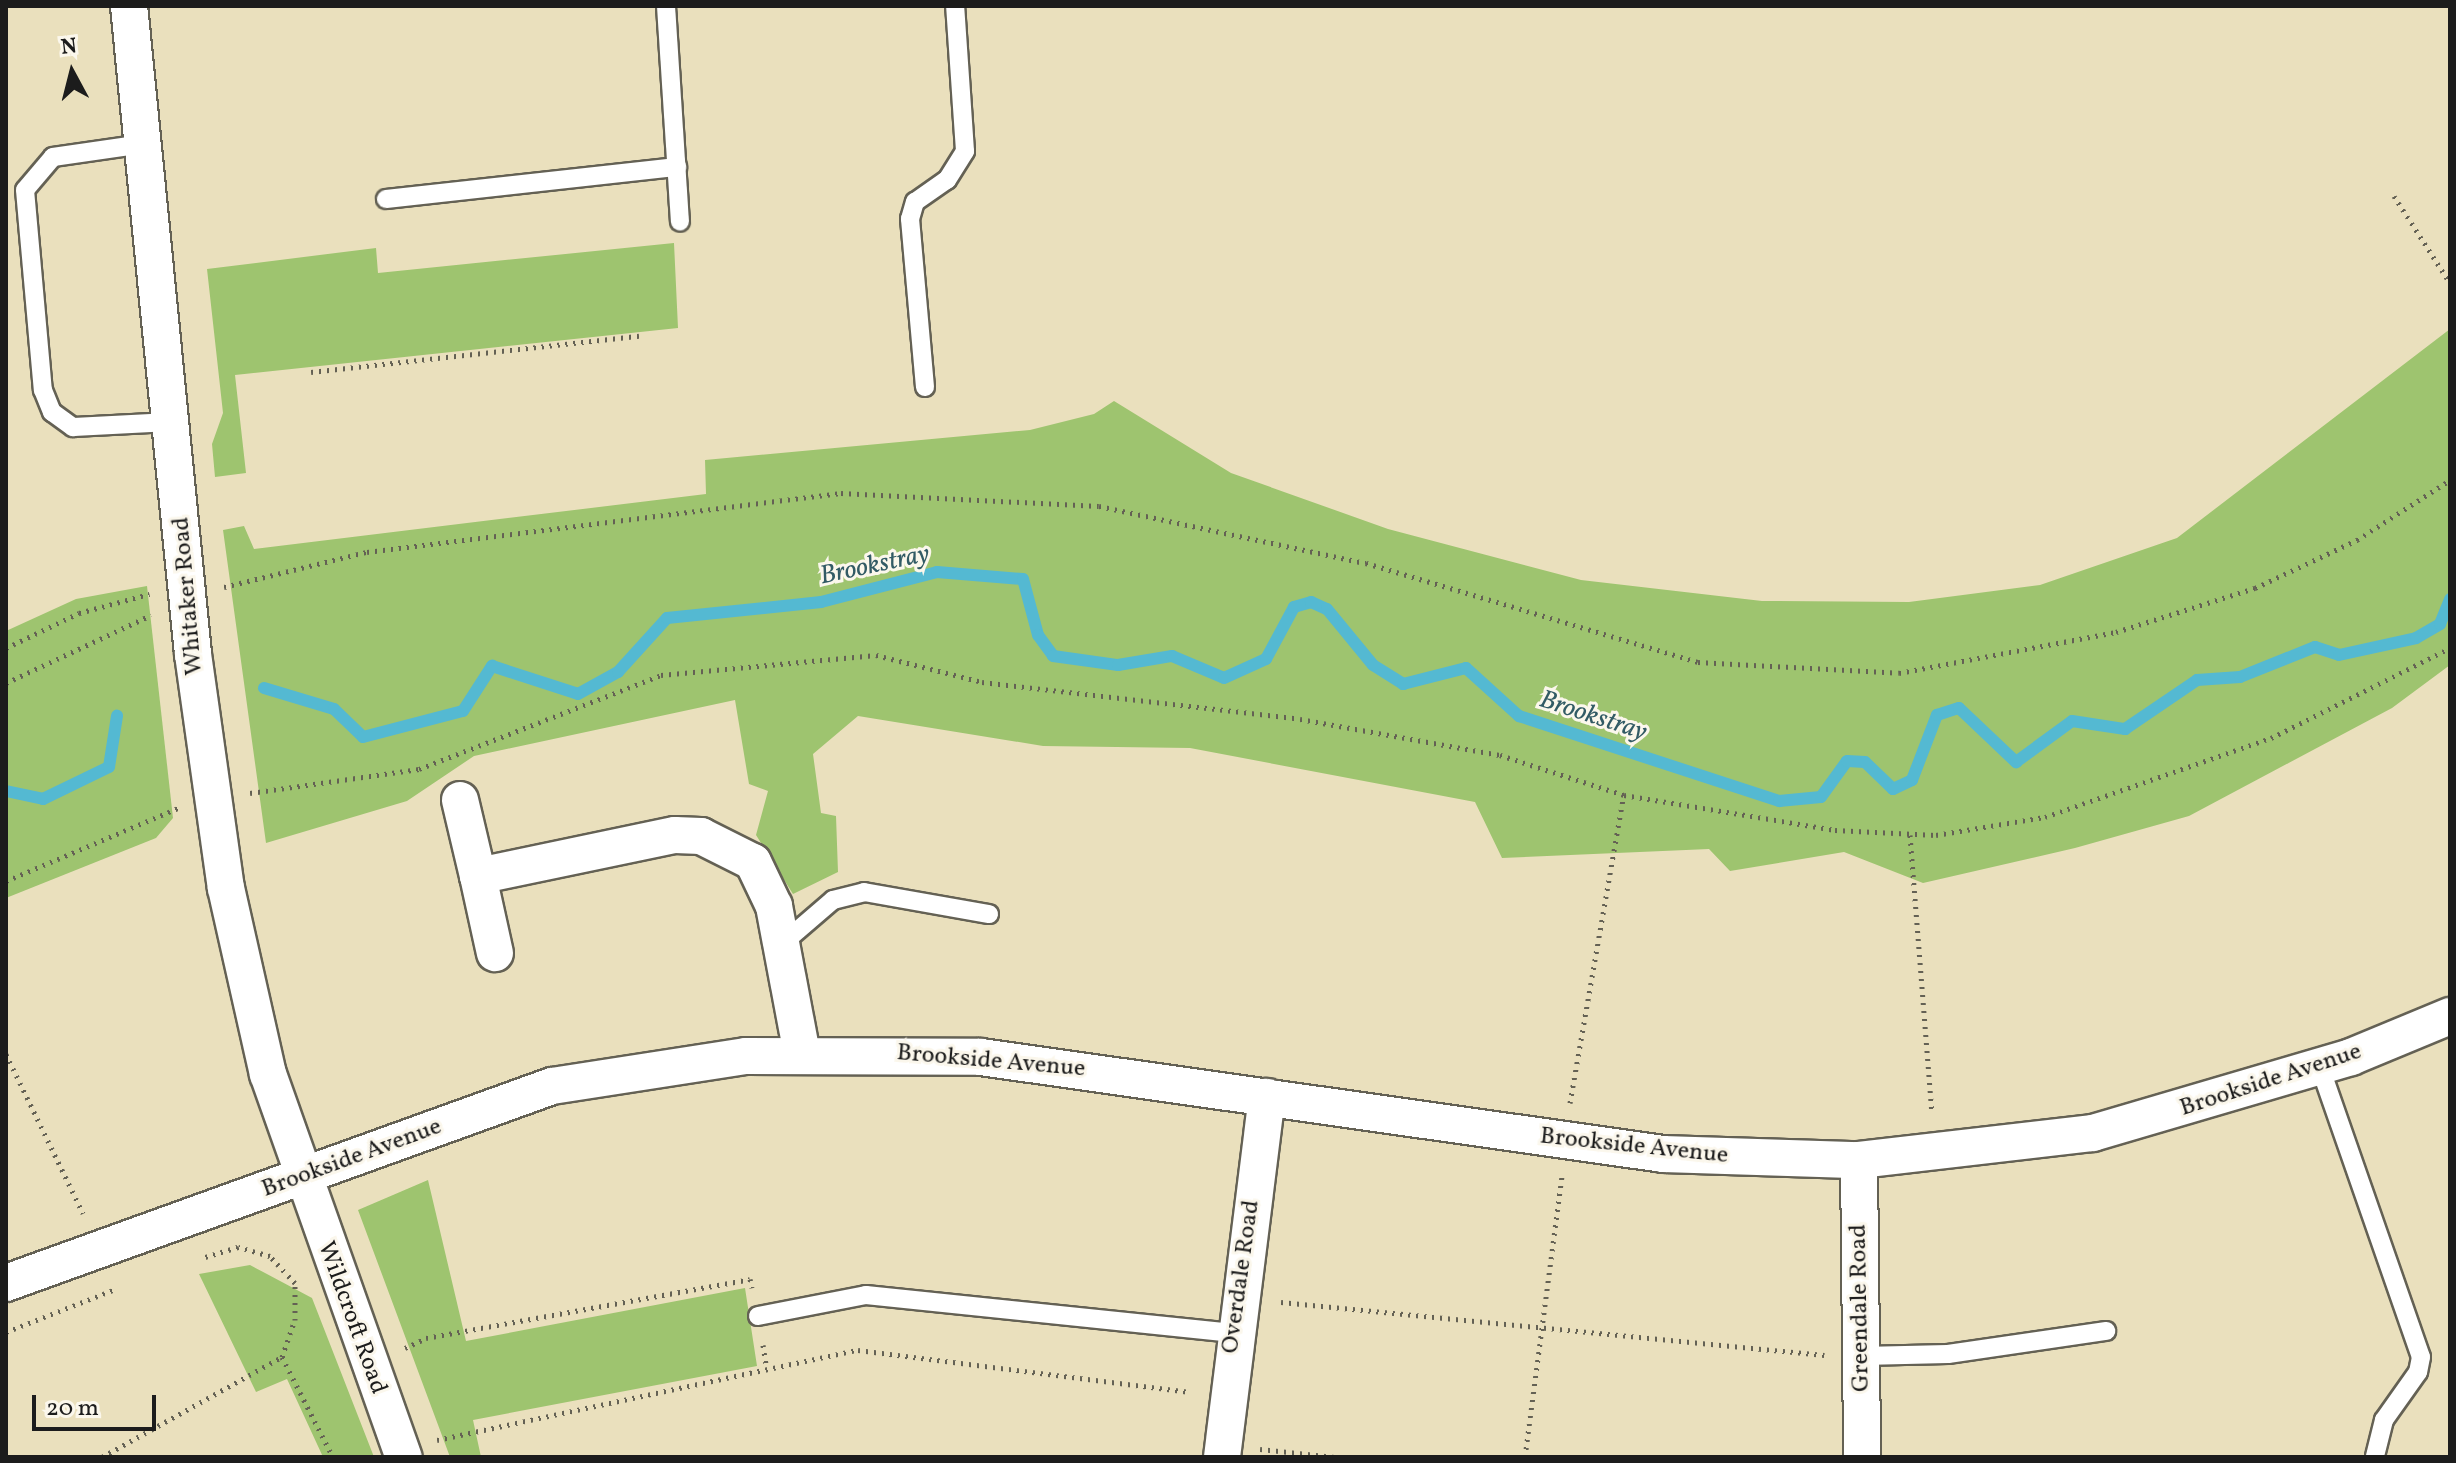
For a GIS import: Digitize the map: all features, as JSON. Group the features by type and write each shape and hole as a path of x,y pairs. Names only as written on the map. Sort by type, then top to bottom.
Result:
{"street":[{"name":"Whitaker Road","path":"129,6 190,598 193,654 211,800 244,977 301,1177"},
{"path":"460,800 495,953"},
{"path":"478,876 701,836 753,862 783,943 802,1054"},
{"name":"Brookside Avenue","path":"6,1283 552,1086 802,1054 981,1057 1663,1154 1859,1160 1932,1154 2093,1133 2320,1067 2450,1016"},
{"name":"Overdale Road","path":"1222,1451 1233,1333 1267,1097"},
{"name":"Greendale Road","path":"1859,1160 1862,1457"},
{"name":"Wildcroft Road","path":"301,1177 403,1456"}],"lane":[{"path":"666,6 680,222"},
{"path":"925,387 910,219 915,202 947,180 965,151 955,6"},
{"path":"143,144 69,153 32,175 25,205 41,374 52,412 73,427 171,422"},
{"path":"386,199 677,167"},
{"path":"783,943 833,900 864,892 989,914"},
{"path":"2320,1067 2421,1357 2418,1372 2384,1420 2375,1457"},
{"path":"758,1316 866,1295 1233,1333"},
{"path":"1862,1356 1984,1350 2106,1331"}],"path":[{"path":"2394,196 2450,283"},
{"path":"311,372 639,336"},
{"path":"6,683 190,598 367,552 856,494 1099,506 1366,563 1698,662 1899,673 2116,632 2255,588 2357,540 2450,480"},
{"path":"6,648 79,613 153,592 190,598"},
{"path":"6,881 164,811 211,800 419,769 661,675 876,655 982,682 1300,719 1500,755 1624,795 1835,830 1910,835 2045,817 2271,738 2450,648"},
{"path":"1525,1457 1567,1140 1624,795"},
{"path":"1910,835 1932,1154"},
{"path":"6,1054 96,1252"},
{"path":"102,1457 282,1357 295,1320 295,1283 270,1256 238,1247 186,1263"},
{"path":"368,1366 426,1338 750,1279 767,1369"},
{"path":"6,1332 123,1286"},
{"path":"1233,1333 1278,1302 1862,1356"},
{"path":"403,1456 444,1437 858,1350 1227,1392"},
{"path":"282,1357 333,1457"},
{"path":"1222,1451 1335,1457"}],"green space":[{"path":"674,243 678,328 235,375 246,473 215,477 212,444 223,413 207,269 376,248 378,273"},
{"path":"2450,329 2450,665 2392,708 2189,816 2075,848 1923,883 1844,852 1730,871 1709,849 1502,858 1475,802 1190,748 1043,746 858,716 813,754 821,813 836,816 838,872 793,894 756,835 768,791 749,784 735,700 474,756 407,801 266,843 223,530 244,526 254,549 706,494 705,460 1030,430 1094,414 1114,401 1231,473 1388,529 1581,580 1762,601 1909,602 2040,585 2177,538"},
{"path":"147,586 173,818 156,838 6,898 6,631 76,599"},
{"path":"428,1180 466,1341 745,1288 757,1366 473,1420 481,1457 450,1457 358,1210"},
{"path":"250,1265 312,1298 374,1457 323,1457 287,1379 256,1392 199,1274"}],"waterway":[{"name":"Brookstray","path":"264,688 334,709 363,737 463,711 492,666 578,694 618,672 667,618 821,602 937,572 1023,579 1038,635 1053,656 1118,665 1172,656 1224,678 1266,659 1294,607 1311,602 1327,609 1373,665 1403,684 1466,668 1519,716 1779,801 1821,797 1847,761 1865,762 1893,789 1912,780 1937,715 1959,708 2016,762 2072,721 2125,729 2197,680 2240,677 2315,647 2339,655 2416,638 2440,624 2450,599"},
{"name":"Brookstray","path":"6,791 43,799 109,767 117,716"}]}
